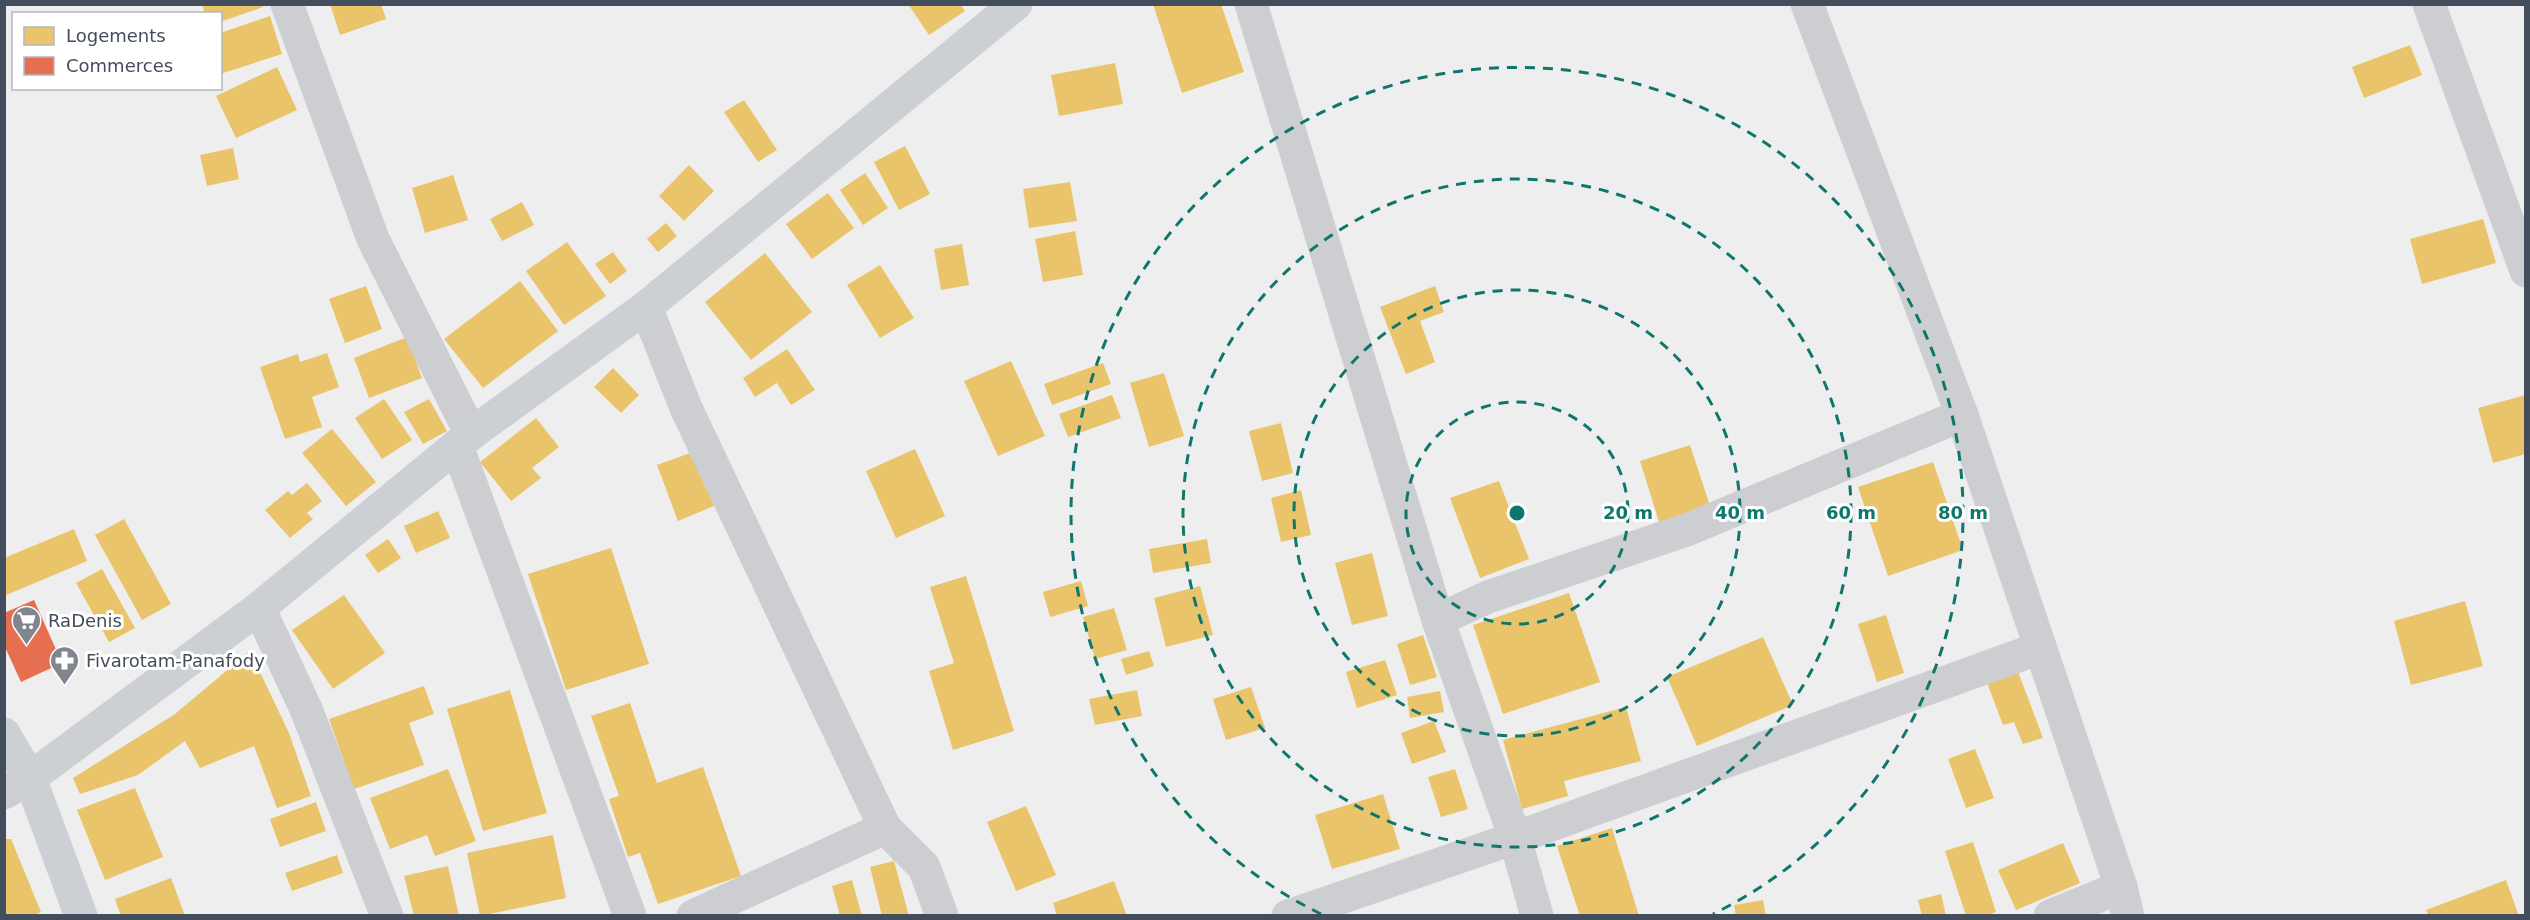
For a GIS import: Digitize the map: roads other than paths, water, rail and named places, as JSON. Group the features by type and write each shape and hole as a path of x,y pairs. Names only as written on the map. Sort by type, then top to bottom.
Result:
{"main road":[{"path":"17,786 259,608 464,440 646,307 1016,4"},
{"path":"4,734 17,786 81,915"}],"street":[{"path":"287,4 373,239 464,440 630,915"},
{"path":"1251,4 1438,620 1515,838 1537,915"},
{"path":"1807,4 1962,415 2124,901 2050,915"},
{"path":"2428,4 2526,271"},
{"path":"646,307 686,408 885,828 924,867 942,915"},
{"path":"1438,620 1488,597 1689,529 1962,415"},
{"path":"259,608 306,709 387,915"},
{"path":"1288,915 1515,838 2040,648"},
{"path":"693,915 885,828"}],"place":[{"name":"RaDenis","path":"27,646"},
{"name":"Fivarotam-Panafody","path":"65,686"}]}
